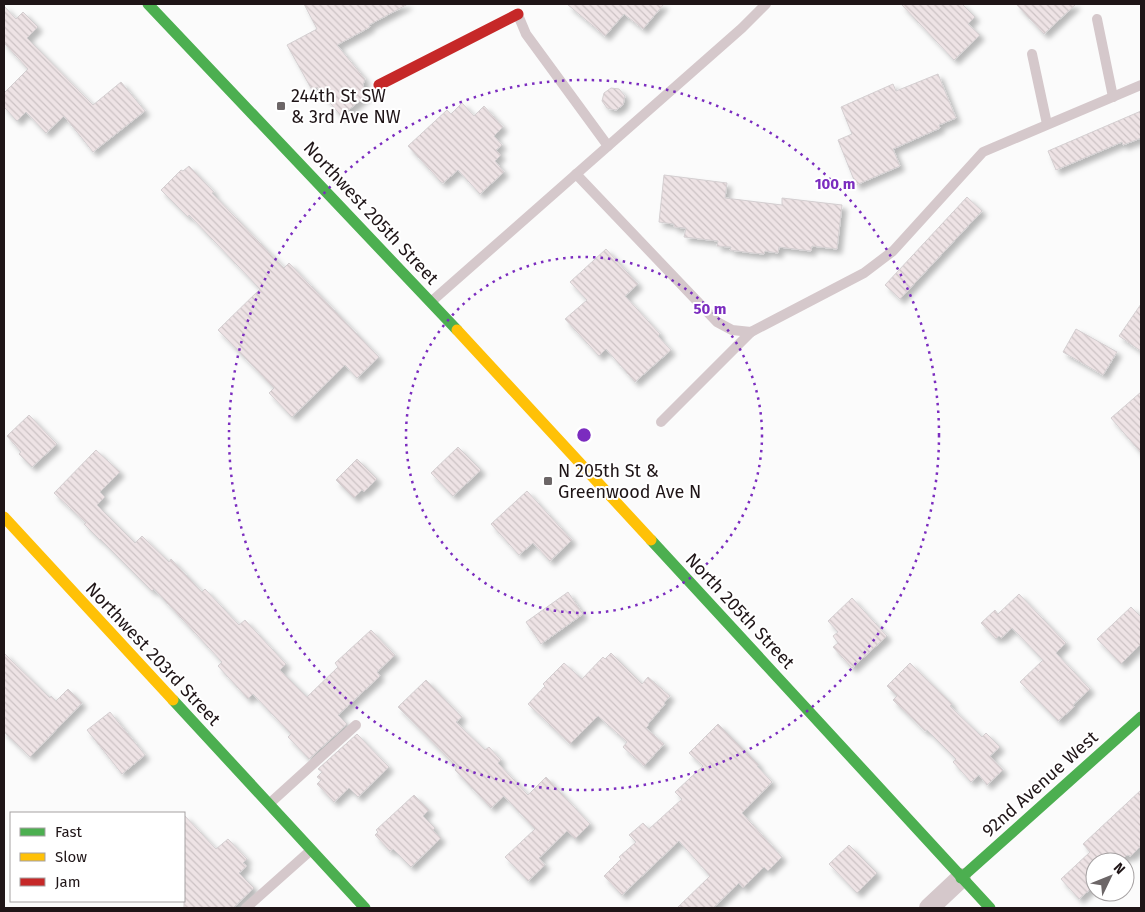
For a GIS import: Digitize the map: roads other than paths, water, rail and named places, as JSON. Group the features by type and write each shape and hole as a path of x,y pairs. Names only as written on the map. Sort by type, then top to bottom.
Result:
{"street":[{"name":"Northwest 205th Street","path":"148,4 464,337"},
{"path":"379,85 516,9"},
{"name":"North 205th Street","path":"464,337 990,908"},
{"name":"Northwest 203rd Street","path":"4,517 365,908"},
{"name":"92nd Avenue West","path":"961,878 1141,717"},
{"path":"929,908 961,878"}],"lane":[{"path":"431,302 742,28 766,4"},
{"path":"516,9 526,34 608,146"},
{"path":"1097,19 1114,97"},
{"path":"1032,54 1047,124"},
{"path":"661,422 750,332 864,273 893,251 983,152 1141,85"},
{"path":"576,174 717,322 732,330 750,332"},
{"path":"268,805 356,725"},
{"path":"246,908 311,850"}],"place":[{"name":"244th St SW & 3rd Ave NW","path":"281,106"},
{"name":"N 205th St & Greenwood Ave N","path":"548,481"}]}
